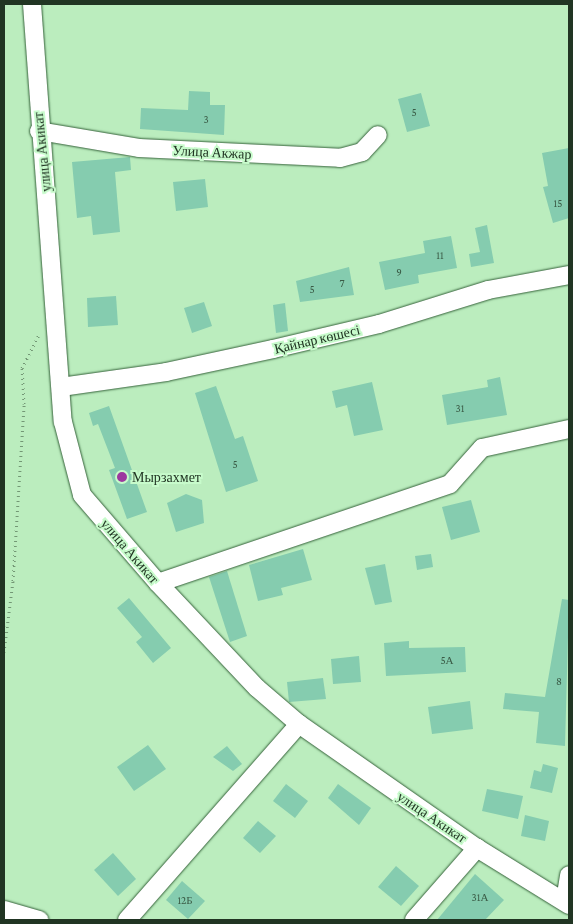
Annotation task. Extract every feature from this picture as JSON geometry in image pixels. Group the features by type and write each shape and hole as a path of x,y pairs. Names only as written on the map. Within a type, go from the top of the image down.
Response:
{"street":[{"name":"улица Акикат","path":"32,4 39,131 62,387 63,422 82,495 158,584 257,688 299,724 477,848 567,903"},
{"name":"Улица Акжар","path":"39,131 139,148 340,158 362,152 378,135"},
{"name":"Қайнар көшесі","path":"62,387 166,372 273,349 379,324 488,290 569,275"},
{"path":"158,584 450,484 482,448 569,429"},
{"path":"127,920 299,724"},
{"path":"414,920 477,848"},
{"path":"567,903 569,875"},
{"path":"4,910 40,920"}],"path":[{"path":"4,652 24,404 22,368 44,324"}],"building":[{"path":"189,91 210,92 210,105 225,105 224,135 140,129 141,108 188,110"},
{"path":"421,93 430,126 407,132 398,99"},
{"path":"569,148 569,218 553,223 543,187 548,186 542,153"},
{"path":"130,157 131,170 115,172 120,232 93,235 91,216 77,218 72,162"},
{"path":"205,179 208,207 176,211 173,182"},
{"path":"487,225 494,263 471,267 469,254 480,252 475,228"},
{"path":"451,236 457,268 418,275 419,283 385,290 379,262 425,253 423,241"},
{"path":"349,267 354,295 300,302 296,281"},
{"path":"116,296 118,325 88,327 87,298"},
{"path":"204,302 212,326 192,333 184,308"},
{"path":"285,303 288,331 276,333 273,305"},
{"path":"500,377 507,415 447,425 442,395 488,387 487,380"},
{"path":"372,382 383,430 354,436 347,405 336,408 332,391"},
{"path":"216,386 235,439 243,436 258,481 226,492 195,393"},
{"path":"109,406 147,512 127,519 109,470 115,468 98,424 93,426 89,413"},
{"path":"186,494 202,500 204,523 176,532 167,503"},
{"path":"471,500 480,532 451,540 442,507"},
{"path":"303,549 312,580 281,588 283,595 258,601 249,565"},
{"path":"431,554 433,567 417,570 415,556"},
{"path":"385,564 392,602 375,605 365,568"},
{"path":"227,571 247,636 230,642 209,577"},
{"path":"129,598 171,648 153,663 136,642 142,637 117,608"},
{"path":"562,599 569,600 565,746 536,743 539,712 503,709 505,693 545,697"},
{"path":"409,641 409,648 465,647 466,672 386,676 384,643"},
{"path":"359,656 361,682 333,684 331,659"},
{"path":"323,678 326,699 289,702 287,682"},
{"path":"470,701 473,729 432,734 428,707"},
{"path":"148,745 166,769 134,791 117,767"},
{"path":"227,746 242,764 233,771 213,757"},
{"path":"543,764 558,768 552,793 530,788 534,770 541,772"},
{"path":"286,784 308,801 295,818 273,801"},
{"path":"338,784 371,808 359,825 328,798"},
{"path":"487,789 523,796 518,819 482,811"},
{"path":"525,815 549,821 545,841 521,836"},
{"path":"258,821 276,836 260,853 243,838"},
{"path":"113,853 136,879 118,896 94,870"},
{"path":"396,866 419,886 401,906 378,887"},
{"path":"475,874 504,900 485,920 437,920"},
{"path":"182,881 205,901 188,919 166,900"}],"place":[{"name":"Мырзахмет","path":"122,477"}]}
